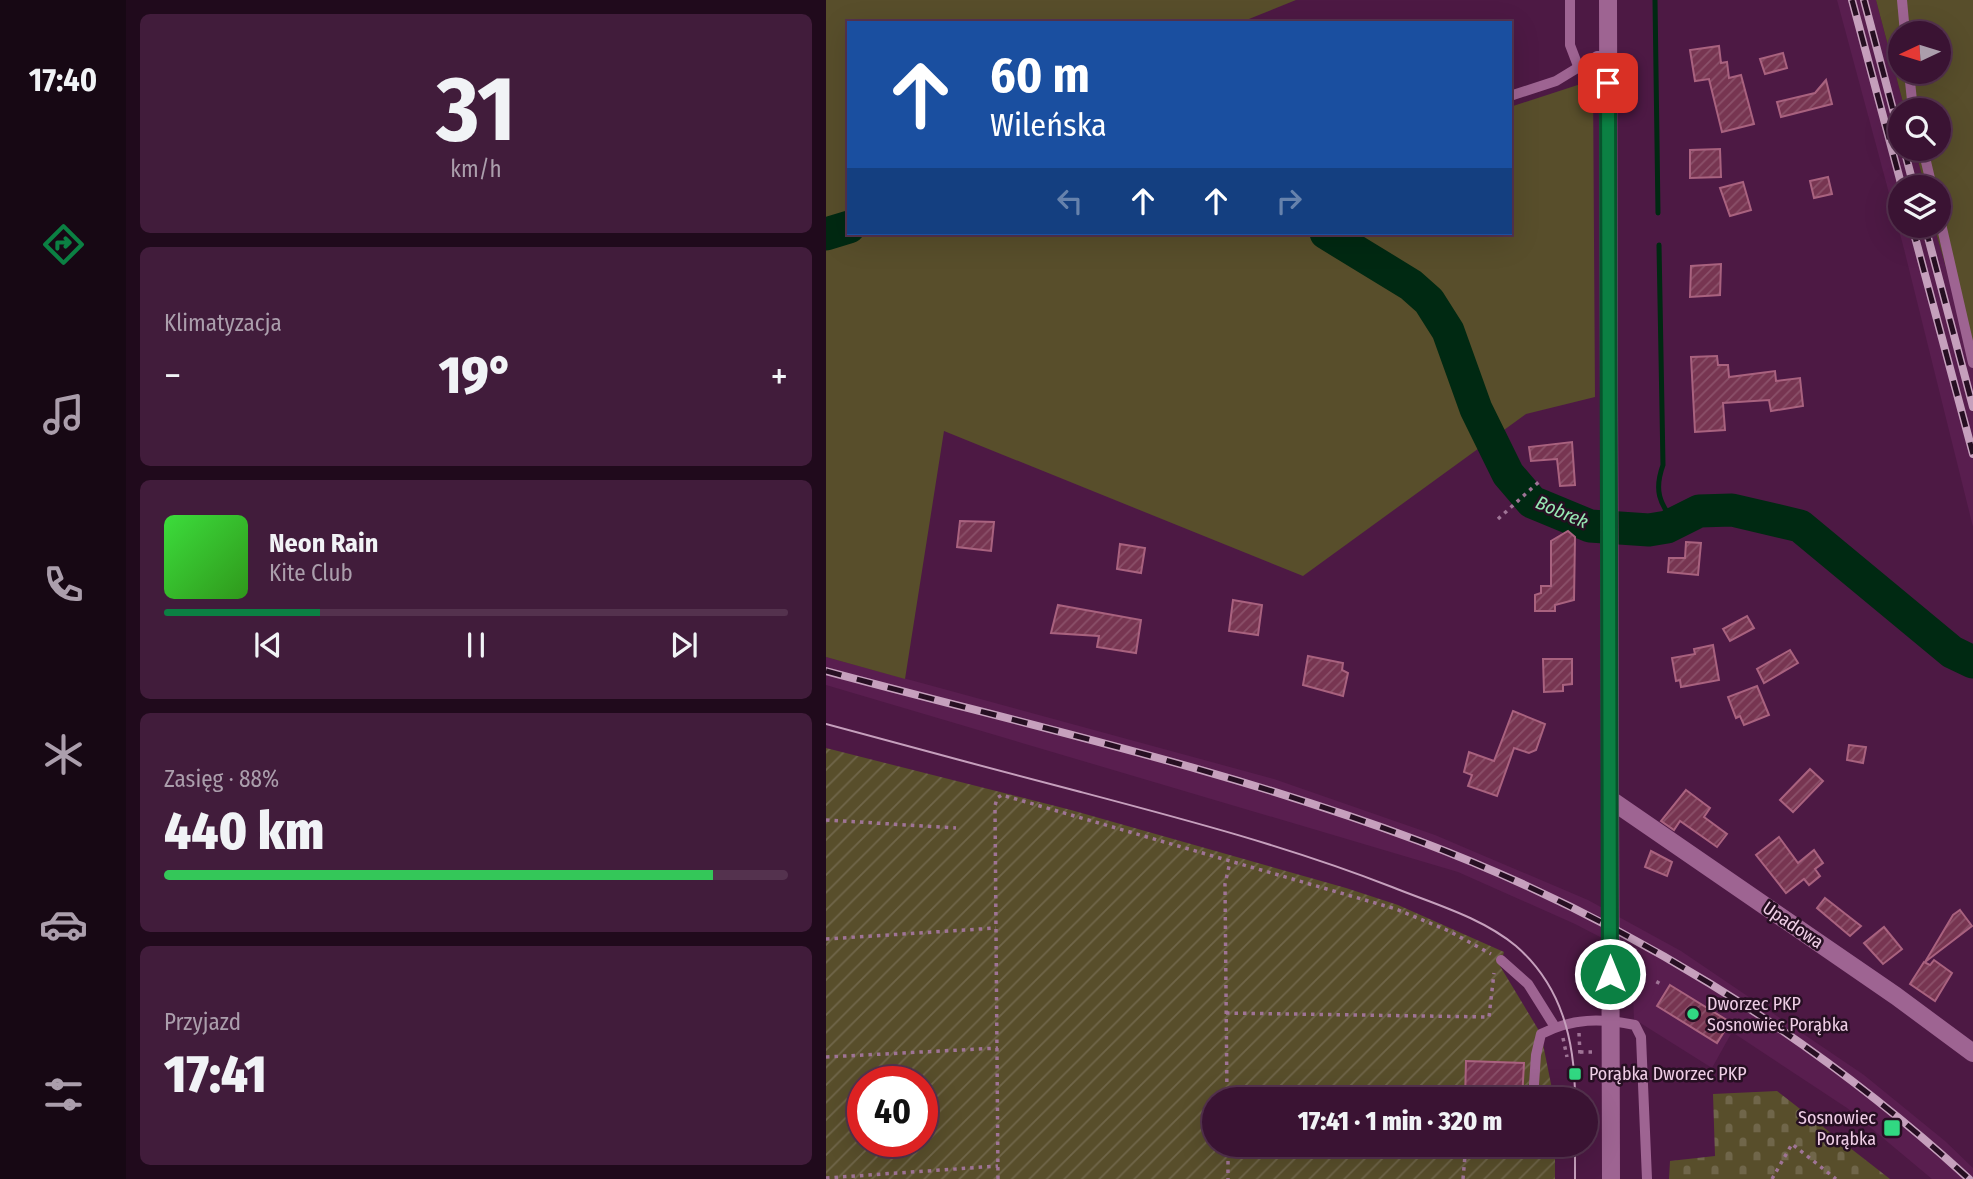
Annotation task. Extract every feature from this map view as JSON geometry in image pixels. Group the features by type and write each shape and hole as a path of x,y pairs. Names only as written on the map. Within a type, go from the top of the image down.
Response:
{"street":[{"path":"1608,0 1611,1179"},
{"name":"Upadowa","path":"1611,800 1916,1010 1973,1054"}],"lane":[{"path":"1570,0 1570,46 1578,66"},
{"path":"1902,0 1904,21"},
{"path":"1512,95 1556,81 1578,66 1597,57 1608,56"},
{"path":"1944,238 1973,363"},
{"path":"1499,959 1528,984 1555,1027"},
{"path":"1534,1087 1541,1034 1578,1021 1609,1020 1635,1025 1642,1037 1647,1179"}],"path":[{"path":"1498,519 1531,486 1542,480"},
{"path":"998,1179 997,798 1002,795 1395,909 1449,930 1499,959 1489,1017 1226,1013"},
{"path":"826,820 956,828"},
{"path":"1227,1087 1225,884 1230,862"},
{"path":"826,939 996,928"},
{"path":"1625,944 1640,953"},
{"path":"1657,984 1661,977"},
{"path":"826,1057 998,1048"},
{"path":"1580,1052 1593,1052"},
{"path":"1772,1179 1792,1144 1836,1179"},
{"path":"1228,1157 1228,1179"},
{"path":"1463,1179 1465,1157"},
{"path":"826,1178 998,1166"}],"shaded area":[{"path":"1837,0 1876,0 1888,46 1888,84 1898,84 1902,98 1888,98 1888,161 1918,161 1922,175 1888,175 1888,190"},
{"path":"1901,238 1937,238 1973,360 1973,527"},
{"path":"826,657 1274,779 1435,835 1588,900 1681,951 1864,1075 1945,1141 1973,1168 1973,1179 1932,1179 1847,1108 1732,1032 1712,1068 1634,1019 1631,953 1575,924 1458,872 826,685"}],"green space":[{"path":"826,0 1296,0 1244,21 847,21 847,235 1512,235 1512,106 1593,80 1595,397 1526,414 1303,576 944,431 905,679 826,657"},
{"path":"1876,0 1973,0 1973,360 1937,238 1951,238 1951,175 1922,175 1918,161 1951,161 1951,98 1902,98 1898,84 1951,84 1951,21 1888,21 1888,46"},
{"path":"826,748 1071,810 1346,888 1398,905 1504,952 1500,966 1541,1034 1552,1087 1202,1087 1202,1157 1555,1157 1555,1179 826,1179"},
{"path":"1777,1091 1890,1179 1669,1179 1670,1161 1715,1156 1713,1094"}],"building":[{"path":"1719,46 1721,63 1727,62 1729,78 1741,75 1754,124 1722,132 1709,79 1695,81 1690,50"},
{"path":"1783,53 1787,68 1765,74 1760,59"},
{"path":"1826,80 1832,104 1781,117 1777,102 1815,93"},
{"path":"1720,149 1721,177 1690,178 1690,150"},
{"path":"1828,177 1832,194 1814,198 1810,181"},
{"path":"1743,182 1751,210 1730,216 1720,188"},
{"path":"1721,264 1720,295 1690,297 1691,266"},
{"path":"1717,356 1718,365 1728,365 1729,377 1775,371 1776,381 1800,378 1803,406 1771,411 1769,400 1723,403 1725,430 1695,432 1691,357"},
{"path":"1572,442 1575,485 1560,486 1557,459 1531,461 1529,447"},
{"path":"960,521 994,522 991,551 957,547"},
{"path":"1568,531 1575,537 1574,600 1555,605 1555,611 1535,611 1535,595 1541,593 1541,586 1551,586 1551,541"},
{"path":"1686,542 1701,543 1698,575 1668,572 1669,558 1685,558"},
{"path":"1120,544 1145,548 1141,573 1117,569"},
{"path":"1233,600 1262,605 1258,635 1229,631"},
{"path":"1058,605 1141,620 1136,653 1097,647 1099,636 1051,633"},
{"path":"1747,616 1754,628 1730,641 1723,629"},
{"path":"1713,645 1719,680 1681,687 1680,680 1676,681 1672,658 1695,654 1694,649"},
{"path":"1790,650 1798,663 1764,683 1757,669"},
{"path":"1308,656 1343,663 1342,670 1348,673 1343,696 1303,685"},
{"path":"1543,659 1572,659 1572,684 1563,685 1563,691 1544,692"},
{"path":"1757,686 1769,715 1744,725 1740,716 1736,718 1728,697"},
{"path":"1513,711 1545,724 1536,750 1529,753 1514,748 1497,796 1468,786 1472,775 1464,772 1469,752 1494,761"},
{"path":"1849,745 1866,747 1863,763 1847,760"},
{"path":"1810,769 1823,781 1793,812 1780,800"},
{"path":"1686,790 1710,808 1704,817 1727,834 1717,847 1680,821 1674,830 1661,821"},
{"path":"1779,837 1798,863 1814,850 1823,863 1815,869 1820,876 1809,885 1804,879 1786,893 1756,855"},
{"path":"1651,851 1672,862 1667,876 1645,867"},
{"path":"1825,898 1861,926 1850,936 1817,908"},
{"path":"1960,910 1972,926 1925,962 1953,915"},
{"path":"1884,927 1902,949 1883,964 1864,943"},
{"path":"1934,960 1952,973 1935,1001 1910,984 1924,962 1930,965"},
{"name":"Dworzec PKP Sosnowiec Porąbka","path":"1670,985 1730,1022 1717,1043 1657,1006"},
{"path":"1466,1061 1524,1063 1523,1087 1465,1087"}],"waterway":[{"path":"1655,0 1658,213"},
{"name":"Bobrek","path":"826,234 847,228"},
{"name":"Bobrek","path":"1329,235 1411,285 1429,301 1448,331 1476,409 1508,474 1532,502 1590,526 1649,530 1667,527 1699,511 1732,510 1800,526 1952,652 1973,662"},
{"path":"1659,245 1663,465 1659,489 1665,509 1675,523"}],"tram line":[{"path":"826,724 1236,834 1354,873 1472,919 1516,946 1545,979 1563,1016 1572,1056 1574,1087"},
{"path":"1575,1157 1575,1179"}],"railway":[{"path":"1852,0 1899,175"},
{"path":"1864,0 1890,98"},
{"path":"1907,161 1911,175"},
{"path":"1915,238 1973,454"},
{"path":"1928,238 1973,407"},
{"path":"826,671 1125,749 1273,792 1347,815 1494,871 1568,905 1640,943 1778,1028 1844,1075 1969,1179"}],"place":[{"name":"Dworzec PKP Sosnowiec Porąbka","path":"1693,1014"},
{"name":"Porąbka Dworzec PKP","path":"1575,1074"},
{"name":"Sosnowiec Porąbka","path":"1892,1128"}],"route":[{"path":"1608,83 1610,974"}]}
